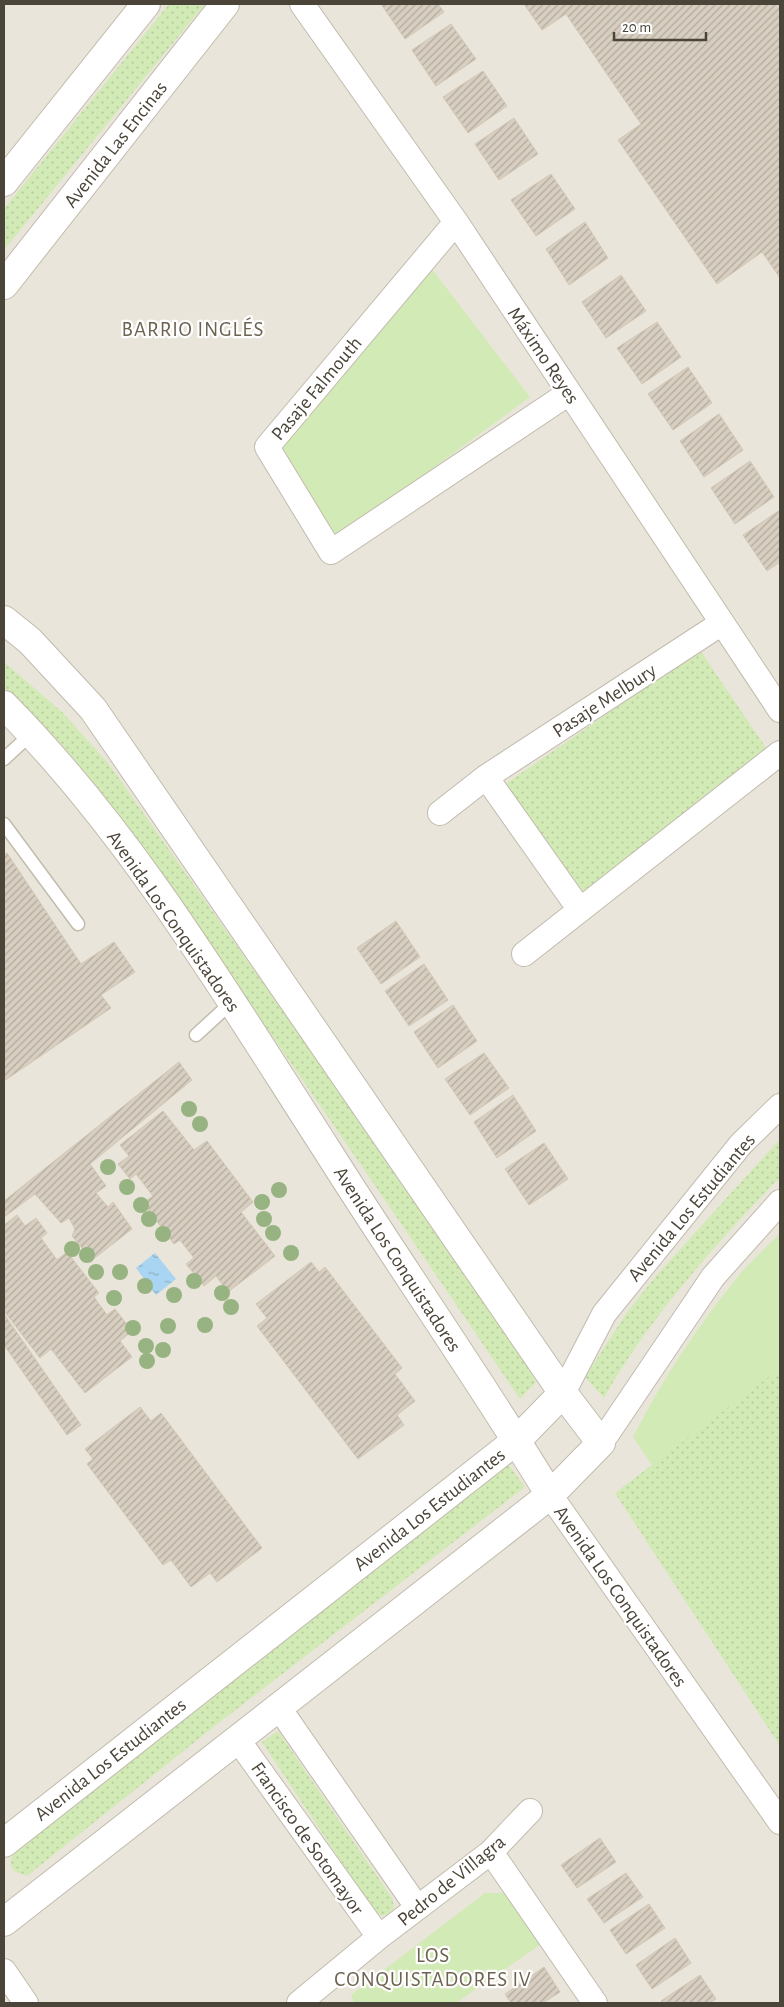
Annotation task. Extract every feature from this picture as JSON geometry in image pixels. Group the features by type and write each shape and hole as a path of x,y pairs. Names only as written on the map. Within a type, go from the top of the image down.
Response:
{"street":[{"path":"4,182 146,4"},
{"name":"Avenida Las Encinas","path":"4,285 225,4"},
{"name":"Máximo Reyes","path":"302,4 456,222 780,710"},
{"name":"Pasaje Falmouth","path":"456,222 267,447 331,552 569,393"},
{"path":"4,620 30,641 93,709 563,1393 602,1443"},
{"name":"Pasaje Melbury","path":"440,813 486,777 722,623"},
{"name":"Avenida Los Conquistadores","path":"4,705 32,733 138,863 232,1002 517,1440 550,1495 780,1822"},
{"path":"524,954 780,753"},
{"path":"486,777 580,910"},
{"name":"Avenida Los Estudiantes","path":"4,1843 517,1440 563,1393 604,1314 734,1152 780,1106"},
{"path":"4,1922 550,1495 602,1443 713,1277 780,1202"},
{"path":"279,1708 417,1907"},
{"name":"Francisco de Sotomayor","path":"238,1740 379,1937"},
{"name":"Pedro de Villagra","path":"299,2003 319,1994 379,1937 491,1852 530,1811"},
{"path":"491,1852 595,2003"},
{"path":"4,1971 26,2003"}],"lane":[{"path":"4,758 32,733"},
{"path":"4,824 78,924"},
{"path":"196,1035 232,1002"}],"shaded area":[{"path":"4,4 780,4 780,2003 4,2003"}],"green space":[{"path":"169,4 205,4 4,250 4,209"},
{"path":"428,264 530,397 346,532 332,534 283,459 282,446"},
{"path":"700,650 766,748 583,894 504,785"},
{"path":"4,662 62,712 108,763 457,1258 536,1382 520,1399 319,1104 108,802 59,742 33,714 4,688"},
{"path":"780,1139 780,1177 685,1282 642,1338 604,1398 585,1377 628,1311 656,1276"},
{"path":"780,1233 780,1368 652,1465 633,1437 644,1416 682,1353 710,1313 740,1274"},
{"path":"780,1368 780,1746 615,1493"},
{"path":"507,1463 525,1487 216,1725 27,1876 14,1871 11,1858 20,1848"},
{"path":"278,1731 392,1898 394,1908 389,1913 382,1916 374,1911 262,1742"},
{"name":"LOS CONQUISTADORES IV","path":"485,1893 506,1893 540,1945 456,2003 354,2003 351,1995"}],"water":[{"path":"155,1253 176,1279 156,1295 136,1268"}],"building":[{"path":"381,4 438,4 444,12 405,39"},
{"path":"524,4 780,4 780,278 762,252 717,284 618,140 641,124 566,14 542,30"},
{"path":"451,24 476,59 436,86 412,50"},
{"path":"483,71 507,106 468,133 443,97"},
{"path":"514,118 538,154 499,180 475,144"},
{"path":"551,174 575,209 536,236 511,200"},
{"path":"585,222 608,258 569,285 546,249"},
{"path":"621,275 646,311 606,338 582,302"},
{"path":"657,322 681,357 642,384 617,348"},
{"path":"688,367 712,403 673,430 648,394"},
{"path":"719,414 743,450 704,477 680,441"},
{"path":"750,461 774,497 735,524 711,488"},
{"path":"780,510 780,562 767,571 743,535"},
{"path":"7,853 81,964 114,942 135,972 101,995 111,1008 4,1081 4,855"},
{"path":"396,921 420,957 381,984 357,948"},
{"path":"424,964 448,1000 409,1026 385,991"},
{"path":"453,1005 477,1041 438,1068 414,1032"},
{"path":"484,1053 509,1088 470,1115 445,1079"},
{"path":"179,1062 192,1080 90,1164 106,1186 96,1193 108,1207 113,1202 132,1229 92,1260 72,1236 75,1229 69,1218 61,1223 35,1194 4,1217 4,1201"},
{"path":"513,1095 536,1131 497,1158 474,1122"},
{"path":"163,1111 194,1150 207,1141 253,1202 241,1212 275,1256 228,1292 216,1276 204,1286 186,1264 194,1258 180,1240 174,1244 143,1203 153,1196 136,1174 130,1179 118,1164 129,1156 120,1145"},
{"path":"544,1143 568,1179 529,1205 505,1169"},
{"path":"17,1215 25,1226 36,1218 47,1233 41,1238 57,1260 67,1252 99,1293 94,1297 107,1315 115,1309 132,1331 120,1341 132,1357 85,1393 51,1349 40,1358 4,1311 4,1225"},
{"path":"311,1262 319,1272 325,1267 402,1368 395,1374 415,1401 397,1415 404,1425 358,1459 257,1326 267,1318 256,1304"},
{"path":"4,1314 81,1425 67,1435 4,1345"},
{"path":"140,1407 151,1421 161,1413 262,1548 217,1582 210,1573 191,1587 171,1560 163,1565 87,1464 93,1459 85,1449"},
{"path":"600,1838 616,1862 577,1888 561,1865"},
{"path":"626,1873 643,1897 604,1923 587,1899"},
{"path":"649,1904 665,1928 626,1954 610,1930"},
{"path":"675,1938 691,1963 652,1989 636,1965"},
{"path":"544,1967 560,1992 543,2003 511,2003 505,1994"},
{"path":"700,1975 716,1999 709,2003 663,2003 661,2001"}],"district":[{"name":"BARRIO INGLÉS","path":"193,329"},
{"name":"LOS CONQUISTADORES IV","path":"433,1967"}]}
